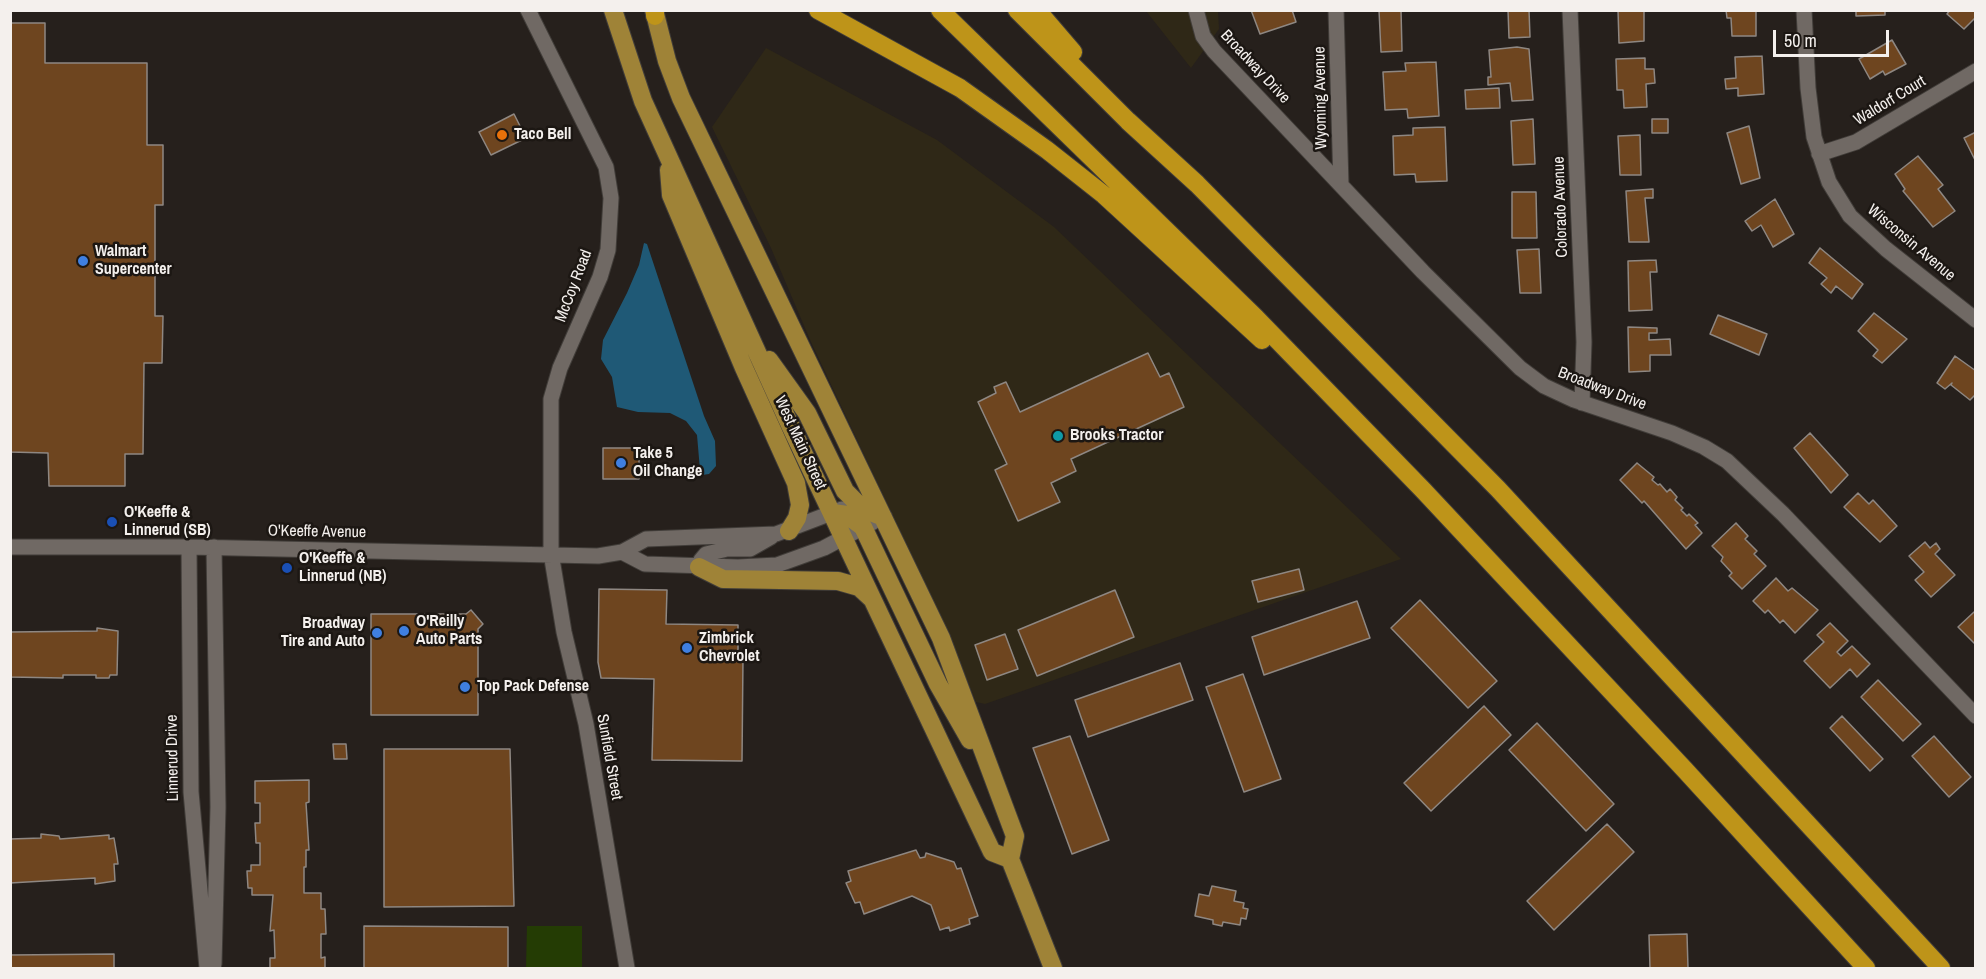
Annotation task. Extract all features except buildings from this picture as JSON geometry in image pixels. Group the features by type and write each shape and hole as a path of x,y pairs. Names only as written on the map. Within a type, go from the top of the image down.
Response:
{"highway":[{"path":"818,10 960,88 1047,150 1104,195 1156,245 1377,444"},
{"path":"940,10 1248,310 1685,770 1866,969"},
{"path":"1017,10 1128,122 1197,184 1498,489 1941,969"},
{"path":"1037,10 1069,45 1128,122"}],"main road":[{"name":"West Main Street","path":"613,10 643,101 873,599 992,852 1010,859"},
{"path":"655,12 667,61 685,108 864,499"},
{"path":"668,156 672,195 744,368 796,483 800,506 797,518 782,532"},
{"path":"752,339 807,413 836,477 883,517 941,638 1015,836 1010,859 1053,969"},
{"path":"833,513 847,515 863,527 938,684 991,775"},
{"path":"699,567 723,579 838,581 859,588 873,599"}],"street":[{"name":"McCoy Road","path":"528,10 606,167 611,198 608,250 600,277 560,368 551,399 551,553"},
{"name":"Broadway Drive","path":"1196,10 1203,36 1214,51 1520,368 1544,386 1582,403 1672,433 1704,447 1727,461 1783,514 1976,716"},
{"name":"Wyoming Avenue","path":"1336,10 1341,185"},
{"name":"Colorado Avenue","path":"1569,10 1584,342 1582,403"},
{"name":"Wisconsin Avenue","path":"1804,10 1808,88 1814,137 1829,182 1850,216 1886,249 1976,320"},
{"name":"Waldorf Court","path":"1820,154 1856,142 1976,70"},
{"name":"O'Keeffe Avenue","path":"10,548 189,547 551,553 598,556 622,552 646,539 782,532 864,499"},
{"path":"622,552 645,564 699,567 777,565 845,537 883,517"},
{"path":"699,567 706,554 750,549 782,532"},
{"name":"Linnerud Drive","path":"189,547 191,792 207,969"},
{"path":"213,969 218,807 214,548"},
{"name":"Sunfield Street","path":"551,553 564,632 586,724 627,969"}],"shaded area":[{"path":"1146,11 1218,11 1219,29 1191,68"},
{"path":"766,48 937,140 1054,227 1401,559 985,704 976,702 949,635 811,342 771,248 712,127"}],"green space":[{"path":"527,926 582,926 582,968 526,968"}],"water":[{"path":"644,243 647,244 704,416 715,441 716,466 709,474 702,475 697,435 686,421 670,413 638,412 617,407 612,377 601,359 603,340 639,265"}],"place":[{"name":"Taco Bell","path":"502,135"},
{"name":"Walmart Supercenter","path":"83,261"},
{"name":"Brooks Tractor","path":"1058,436"},
{"name":"Take 5 Oil Change","path":"621,463"},
{"name":"O'Keeffe & Linnerud (SB)","path":"112,522"},
{"name":"O'Keeffe & Linnerud (NB)","path":"287,568"},
{"name":"O'Reilly Auto Parts","path":"404,631"},
{"name":"Broadway Tire and Auto","path":"377,633"},
{"name":"Zimbrick Chevrolet","path":"687,648"},
{"name":"Top Pack Defense","path":"465,687"}]}
